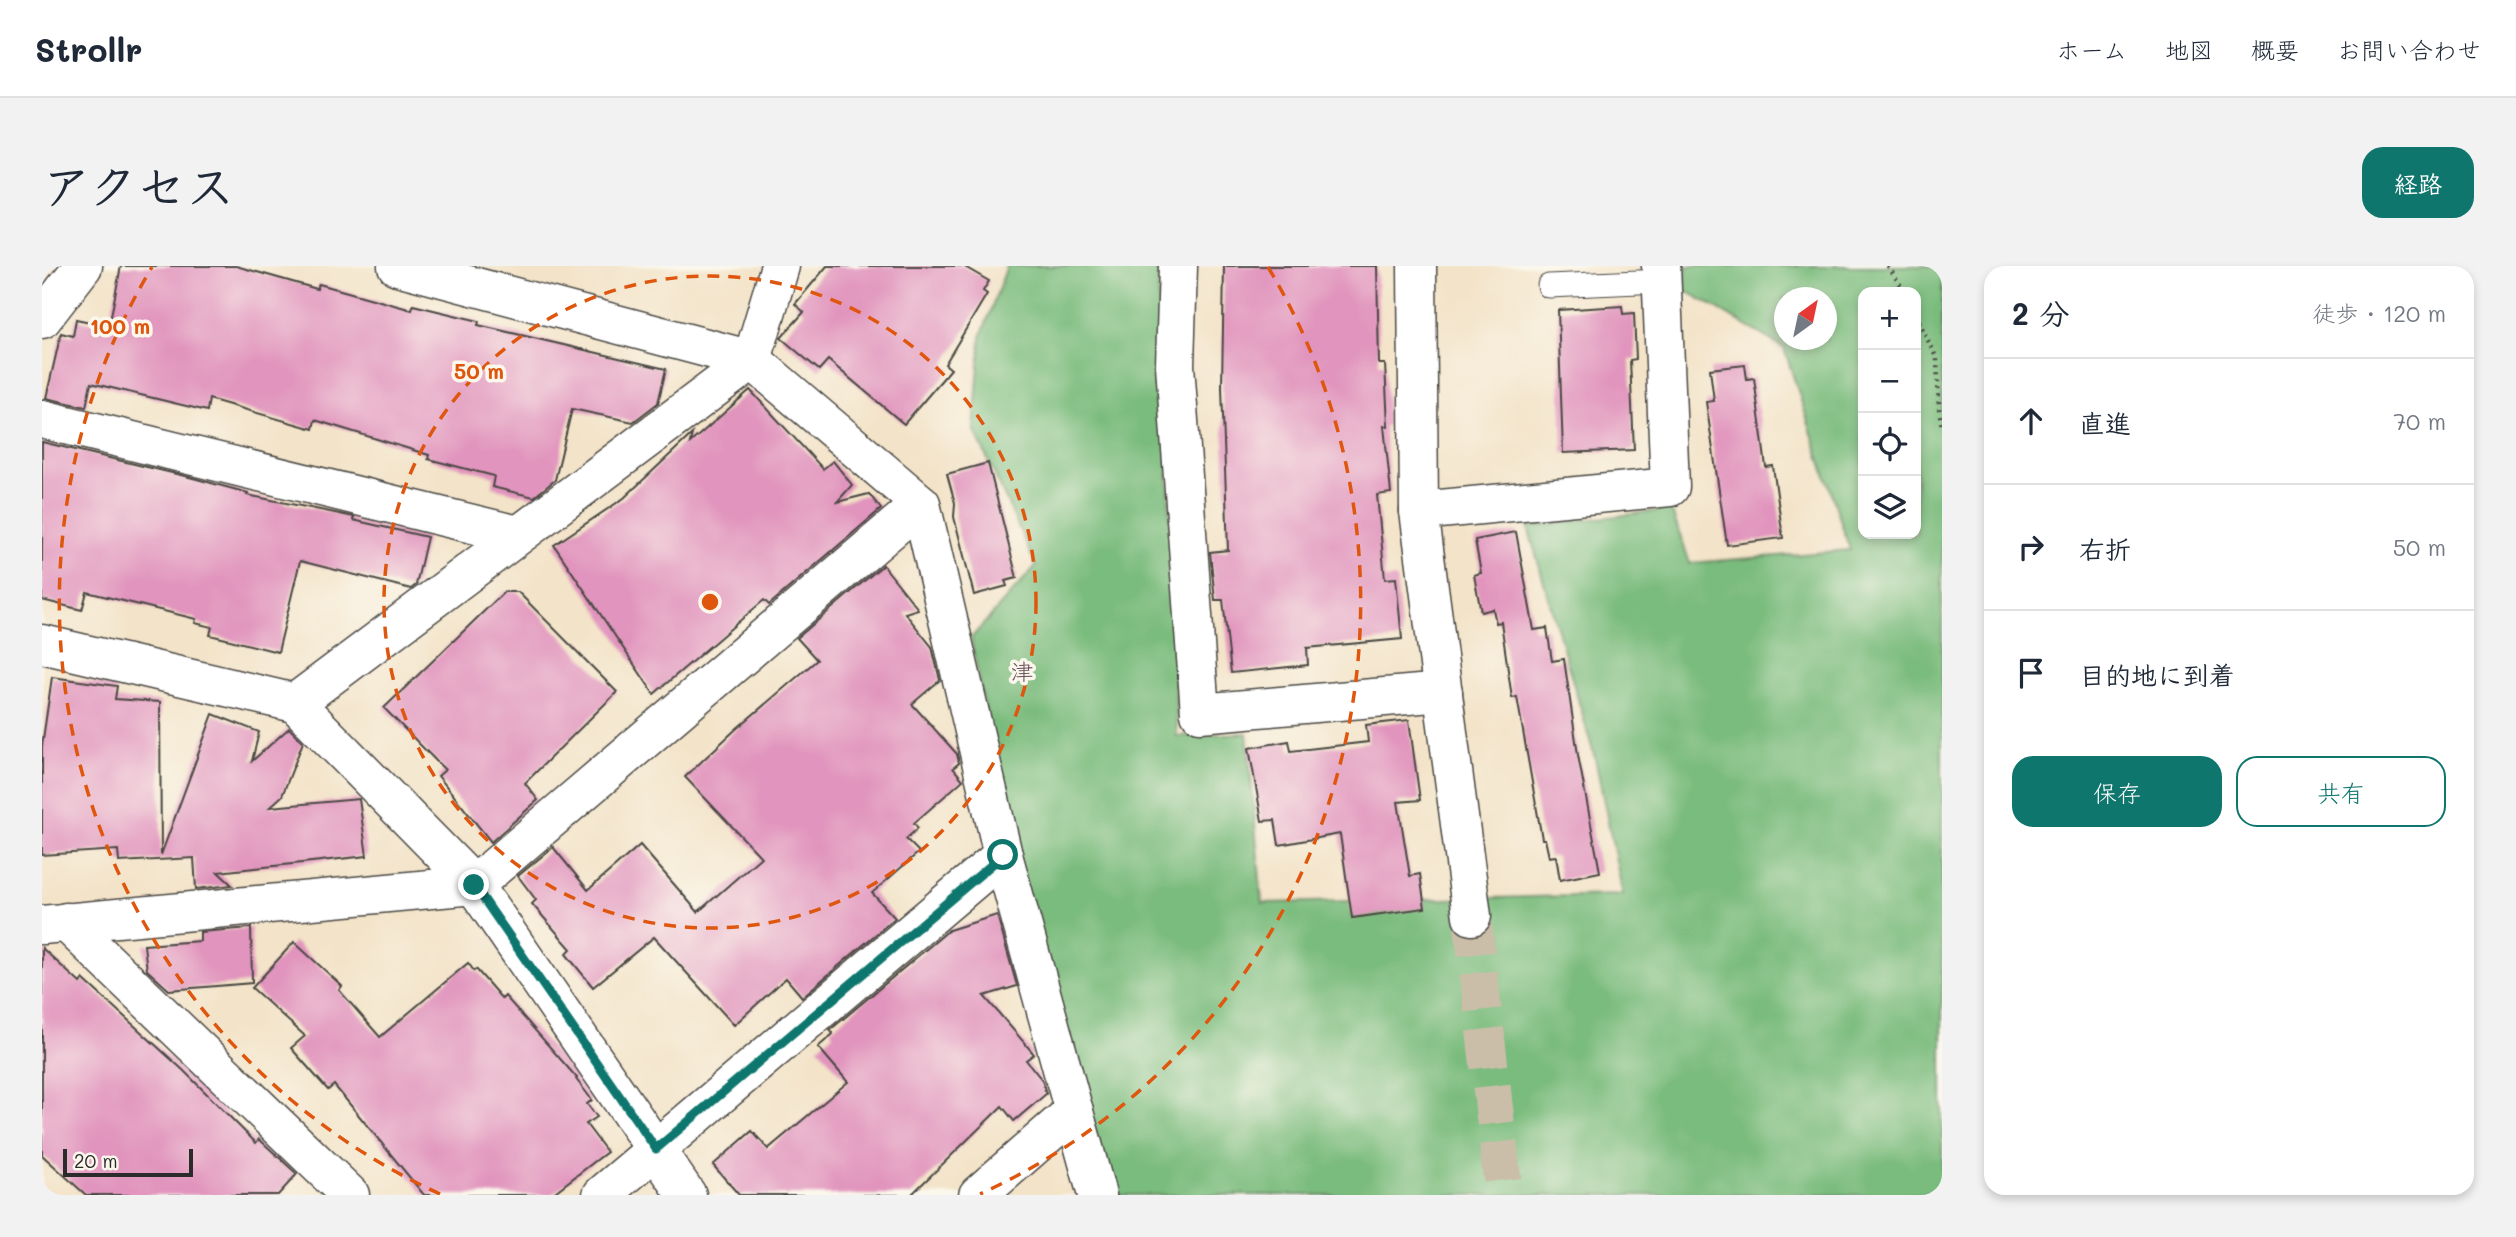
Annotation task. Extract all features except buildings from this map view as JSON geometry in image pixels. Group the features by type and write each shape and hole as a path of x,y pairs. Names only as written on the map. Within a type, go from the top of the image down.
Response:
{"street":[{"path":"42,319 83,266"},
{"path":"397,266 751,360 921,504 1003,855 1097,1195"},
{"path":"295,703 751,360 780,266"},
{"path":"1178,266 1175,365 1200,713 1443,692"},
{"path":"1417,266 1419,510 1472,916"},
{"path":"1419,510 1670,487 1661,274"},
{"path":"42,419 518,535"},
{"path":"54,924 474,885 921,504"},
{"path":"42,644 295,703 474,885 687,1195"},
{"path":"602,1195 1003,855"},
{"path":"54,924 350,1195"},
{"path":"978,1195 1074,1111"}],"lane":[{"path":"1549,286 1661,274"}],"path":[{"path":"1888,266 1902,287"},
{"path":"1921,325 1937,359 1938,408 1942,429"}],"green space":[{"path":"1007,266 1157,266 1166,402 1177,736 1247,733 1262,903 1623,895 1595,758 1528,527 1671,509 1690,563 1850,550 1785,350 1837,350 1837,287 1774,287 1774,342 1685,290 1686,266 1942,266 1942,1195 1114,1195 1011,847 971,638 1036,566 974,429 981,337"}],"tunnel":[{"path":"1472,916 1504,1195"}],"district":[{"name":"津","path":"1022,672"}],"route":[{"path":"474,885 656,1149 1003,855"}]}
